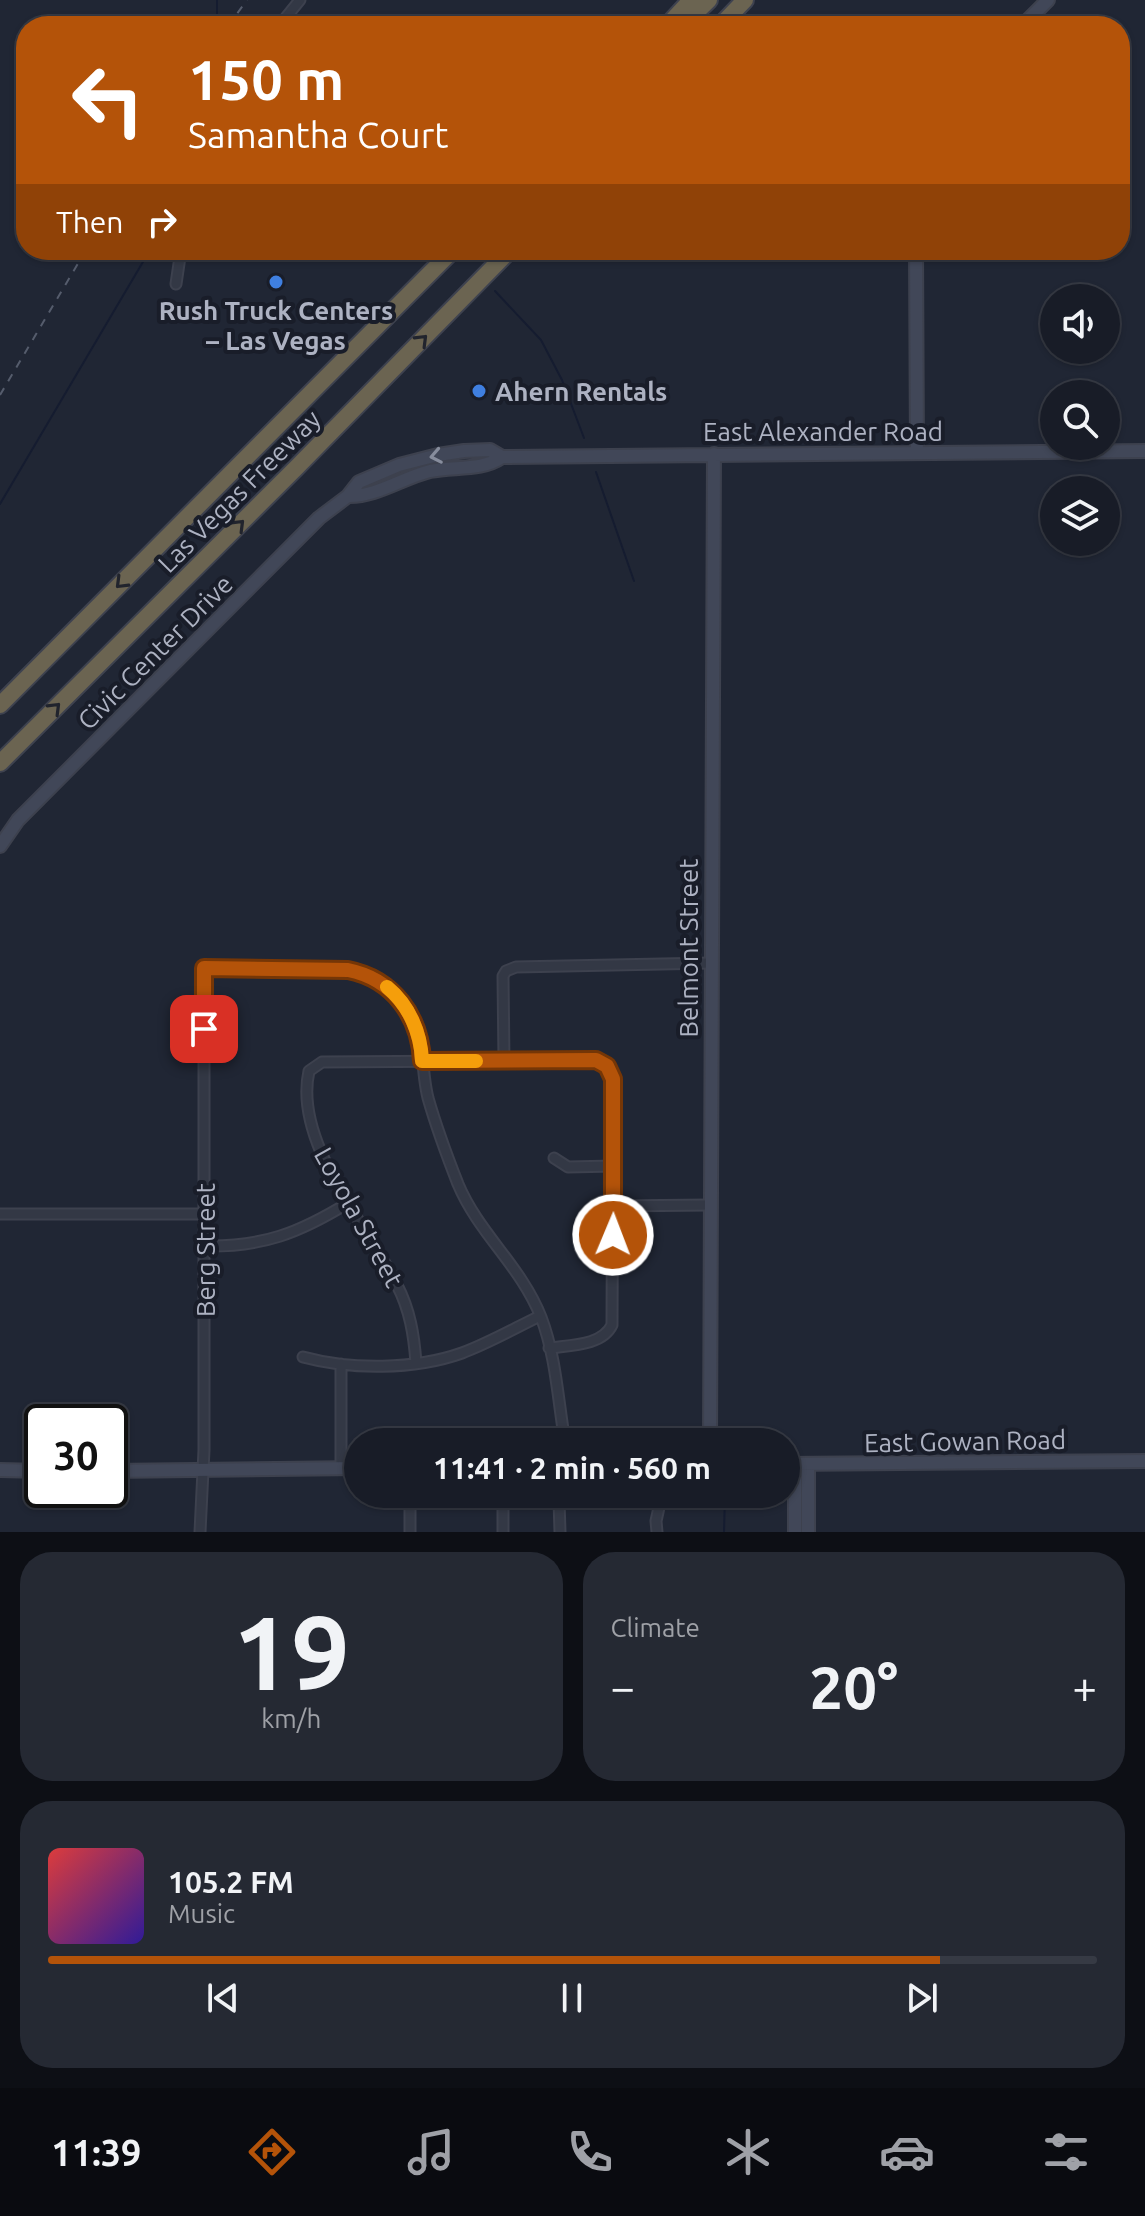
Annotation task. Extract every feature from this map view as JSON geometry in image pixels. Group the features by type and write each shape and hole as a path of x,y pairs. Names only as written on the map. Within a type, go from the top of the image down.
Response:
{"highway":[{"path":"676,16 691,0"},
{"path":"692,16 709,0"},
{"path":"730,16 745,0"},
{"name":"Las Vegas Freeway","path":"0,705 443,260"},
{"name":"Las Vegas Freeway","path":"0,763 307,458 500,260"}],"street":[{"path":"287,16 300,0"},
{"path":"1032,16 1048,0"},
{"path":"176,284 180,260"},
{"path":"916,260 917,452"},
{"name":"East Alexander Road","path":"348,496 364,496 429,472 490,465 502,457 1145,451"},
{"name":"Belmont Street","path":"710,1428 714,454"},
{"name":"Civic Center Drive","path":"0,846 18,820 287,549 319,518 348,496"},
{"path":"504,1061 503,976 506,971 516,967 710,963"},
{"name":"Berg Street","path":"200,1532 205,1246 204,968 321,968 368,974 390,989 406,1008 418,1032 422,1061"},
{"path":"549,1348 597,1340 609,1333 612,1325 613,1079 607,1066 596,1060 422,1061 427,1096 468,1205 482,1230 527,1287 540,1316 549,1348 563,1428"},
{"name":"Loyola Street","path":"416,1363 414,1335 402,1297 326,1164 315,1136 306,1086 309,1071 322,1062 422,1061"},
{"path":"554,1158 568,1167 614,1166"},
{"path":"205,1246 272,1240 312,1226 348,1203"},
{"path":"614,1206 709,1205"},
{"path":"0,1214 205,1214"},
{"path":"303,1357 328,1364 416,1363 463,1352 540,1316"},
{"path":"128,1471 341,1468 341,1364"},
{"name":"East Gowan Road","path":"800,1464 1145,1461"},
{"path":"0,1470 24,1471"},
{"path":"800,1487 808,1532"},
{"path":"410,1508 410,1532"},
{"path":"503,1508 503,1532"},
{"path":"559,1508 560,1532"},
{"path":"657,1532 659,1508"},
{"path":"795,1508 795,1532"}],"waterway":[{"path":"217,0 217,16"},
{"path":"0,504 144,260"},
{"path":"495,291 541,340 562,380 584,438"},
{"path":"596,472 634,581"},
{"path":"724,1532 725,1508"}],"railway":[{"path":"235,16 247,0"},
{"path":"0,395 80,260"}],"slow traffic":[{"path":"387,987 406,1008 418,1032 422,1061 476,1061"}],"place":[{"name":"Rush Truck Centers – Las Vegas","path":"276,282"},
{"name":"Ahern Rentals","path":"479,391"}],"route":[{"path":"204,1029 204,968 348,970 368,974 390,989 406,1008 418,1032 422,1061 596,1060 607,1066 613,1079 613,1235"}]}
